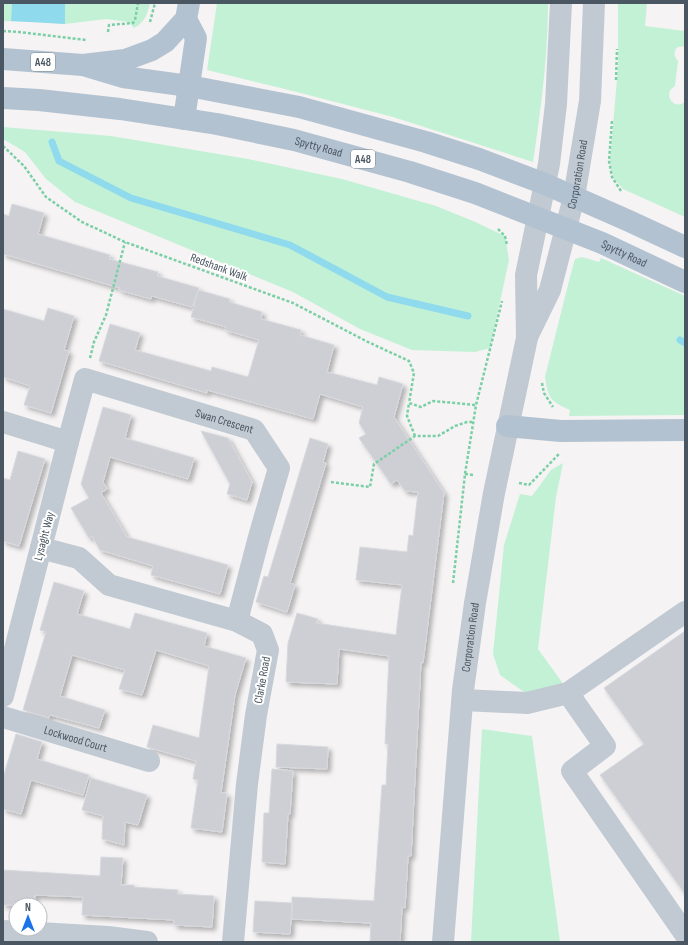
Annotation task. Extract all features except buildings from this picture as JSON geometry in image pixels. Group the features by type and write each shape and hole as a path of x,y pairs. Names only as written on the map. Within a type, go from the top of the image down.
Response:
{"main road":[{"name":"A48","path":"3,59 83,65 124,60 152,50 165,42 188,11"},
{"name":"A48","path":"184,119 196,38 188,11"},
{"name":"A48","path":"83,65 123,77 189,86 299,107 459,153 545,184 629,221 685,248"},
{"name":"Spytty Road","path":"3,98 46,100 120,109 184,119 294,140 410,172 475,193 602,243 685,282"},
{"path":"507,426 561,431 685,430"}],"street":[{"name":"Corporation Road","path":"527,338 526,275 549,164 556,104 561,3"},
{"name":"Corporation Road","path":"443,942 463,700 475,603 507,426 527,338 550,290 574,197 590,101 594,3"},
{"path":"3,422 68,442 84,379"},
{"name":"Swan Crescent","path":"84,379 254,430 268,450 279,468 237,621"},
{"name":"Lysaght Way","path":"3,696 9,649 41,548 68,442"},
{"name":"Clarke Road","path":"41,548 79,558 109,585 237,621 262,634 268,650 256,715 233,942"},
{"path":"463,700 527,703 568,693 685,612"},
{"path":"568,693 605,746 572,771 685,934"},
{"name":"Lockwood Court","path":"3,717 149,761"},
{"path":"3,931 108,937 145,942"}],"path":[{"path":"108,32 109,25 133,23 135,20 138,3"},
{"path":"148,24 151,20 154,3"},
{"path":"3,31 90,41"},
{"name":"Redshank Walk","path":"3,146 24,166 46,197 82,222 124,242 293,303 368,342 409,361 414,374 407,416 415,436"},
{"path":"493,226 499,229 505,236 509,251"},
{"path":"84,379 94,342 106,315 124,242"},
{"path":"477,476 465,474 476,405 503,294"},
{"path":"408,403 421,407 433,401 476,405"},
{"path":"331,482 370,487 374,464 415,436 438,436 455,426 467,422 474,422"},
{"path":"519,483 529,485 560,453"}],"green space":[{"path":"3,3 150,3 145,18 134,28 129,22 106,19 65,24 3,21"},
{"path":"217,3 548,3 544,82 533,162 393,117 207,70"},
{"path":"618,3 647,3 645,26 685,31 685,46 678,47 675,52 678,61 675,86 671,89 669,97 673,103 681,104 685,102 685,217 623,189 613,177 610,161 618,67"},
{"path":"3,127 111,136 248,159 342,179 436,206 473,221 505,236 509,260 490,348 475,352 412,350 360,329 293,292 75,202 46,179 25,152 3,139"},
{"path":"582,257 599,262 601,258 685,296 685,415 569,416 570,410 558,404 551,398 547,390 545,377 575,259"},
{"path":"563,463 556,497 538,649 564,685 527,694 500,675 493,654 504,545 520,494 532,496 551,470"},
{"path":"482,729 532,736 560,942 471,942"}],"water":[{"path":"12,3 65,3 65,24 11,21"}],"waterway":[{"path":"52,142 59,161 131,198 290,245 387,297 468,316"},
{"path":"680,340 685,343"}]}
